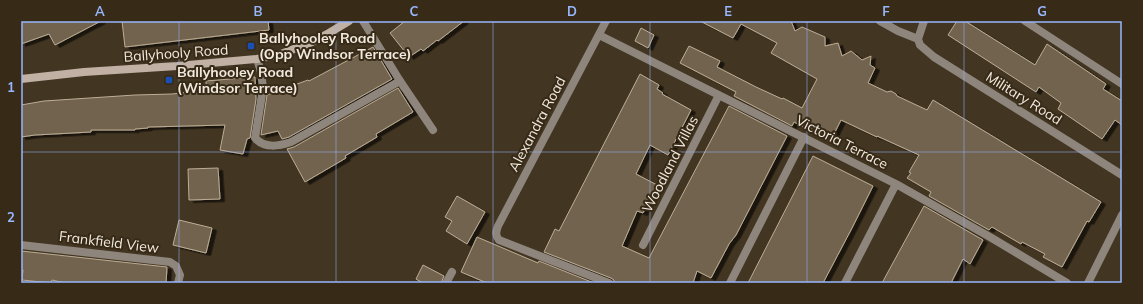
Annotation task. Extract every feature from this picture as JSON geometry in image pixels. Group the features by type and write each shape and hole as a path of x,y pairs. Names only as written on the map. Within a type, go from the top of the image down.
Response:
{"main road":[{"name":"Ballyhooly Road","path":"21,79 84,72 257,59 281,54 312,42 349,21"}],"street":[{"path":"363,21 400,81 433,130"},
{"name":"Alexandra Road","path":"606,21 498,226 496,236 499,240 609,283"},
{"path":"880,21 898,31 918,39 924,21"},
{"path":"1026,21 1122,84"},
{"name":"Victoria Terrace","path":"599,35 896,184 990,237 1067,283"},
{"name":"Military Road","path":"918,39 920,45 934,57 1122,175"},
{"path":"257,59 261,72 263,88 255,138 263,144 272,146 291,142 400,81"},
{"name":"Woodland Villas","path":"643,245 719,95"},
{"path":"730,283 804,138"},
{"path":"845,283 896,184"},
{"path":"1088,283 1122,215"},
{"name":"Frankfield View","path":"21,245 170,262 176,266 180,275 178,283"},
{"path":"446,283 452,272"}],"building":[{"path":"21,21 101,21 55,45 49,34 21,44"},
{"path":"122,21 268,21 269,30 125,47"},
{"path":"405,21 464,21 423,51 421,49 409,57 390,33"},
{"path":"700,21 791,21 795,31 802,27 825,37 825,46 838,43 842,56 851,51 862,60 871,56 870,65 875,68 868,83 887,92 891,91 897,96 927,110 933,100 1101,202 1089,222 1087,221 1062,267 1043,257 1045,254 1022,242 1021,244 992,227 989,230 929,196 931,192 907,178 911,173 909,172 919,155 841,120 830,142 794,122 792,126 734,96 736,92 680,63 689,46 720,61 717,67 802,108 817,79 771,53 777,43 741,24 733,38"},
{"path":"957,21 965,21 1035,65 1047,44 1106,84 1103,89 1122,101 1122,125 1115,120 1102,139 1058,109 1061,103 1039,87 1036,92 948,35"},
{"path":"641,28 654,35 648,48 635,41"},
{"path":"373,47 392,79 289,137 282,139 278,131 261,135 267,95 308,80 309,81"},
{"path":"640,74 659,85 657,89 663,93 662,94 691,110 668,155 650,145 636,174 659,186 643,213 637,211 622,246 649,258 729,106 787,136 736,235 729,244 711,278 697,271 693,283 614,283 614,280 611,278 544,252 555,229 559,231"},
{"path":"255,77 256,99 250,138 247,139 243,154 220,150 225,125 148,127 135,130 91,130 91,132 21,137 21,105 44,101 172,94 206,90 206,81"},
{"path":"398,88 413,112 376,134 377,137 345,156 346,158 305,182 287,149 294,147"},
{"path":"813,156 873,186 852,228 823,283 748,283"},
{"path":"218,168 220,199 189,200 188,169"},
{"path":"457,196 485,212 467,244 446,231 452,221 445,217"},
{"path":"924,206 983,240 970,264 963,259 951,283 882,283"},
{"path":"179,220 212,228 206,253 173,245"},
{"path":"477,237 538,263 539,261 594,283 487,283 461,272"},
{"path":"21,251 167,267 166,283 65,283 52,280 51,283 22,280 23,270 21,270"},
{"path":"423,265 444,276 441,283 423,283 416,279"}],"place":[{"name":"Ballyhooley Road (Opp Windsor Terrace)","path":"251,46"},
{"name":"Ballyhooley Road (Windsor Terrace)","path":"169,80"}]}
